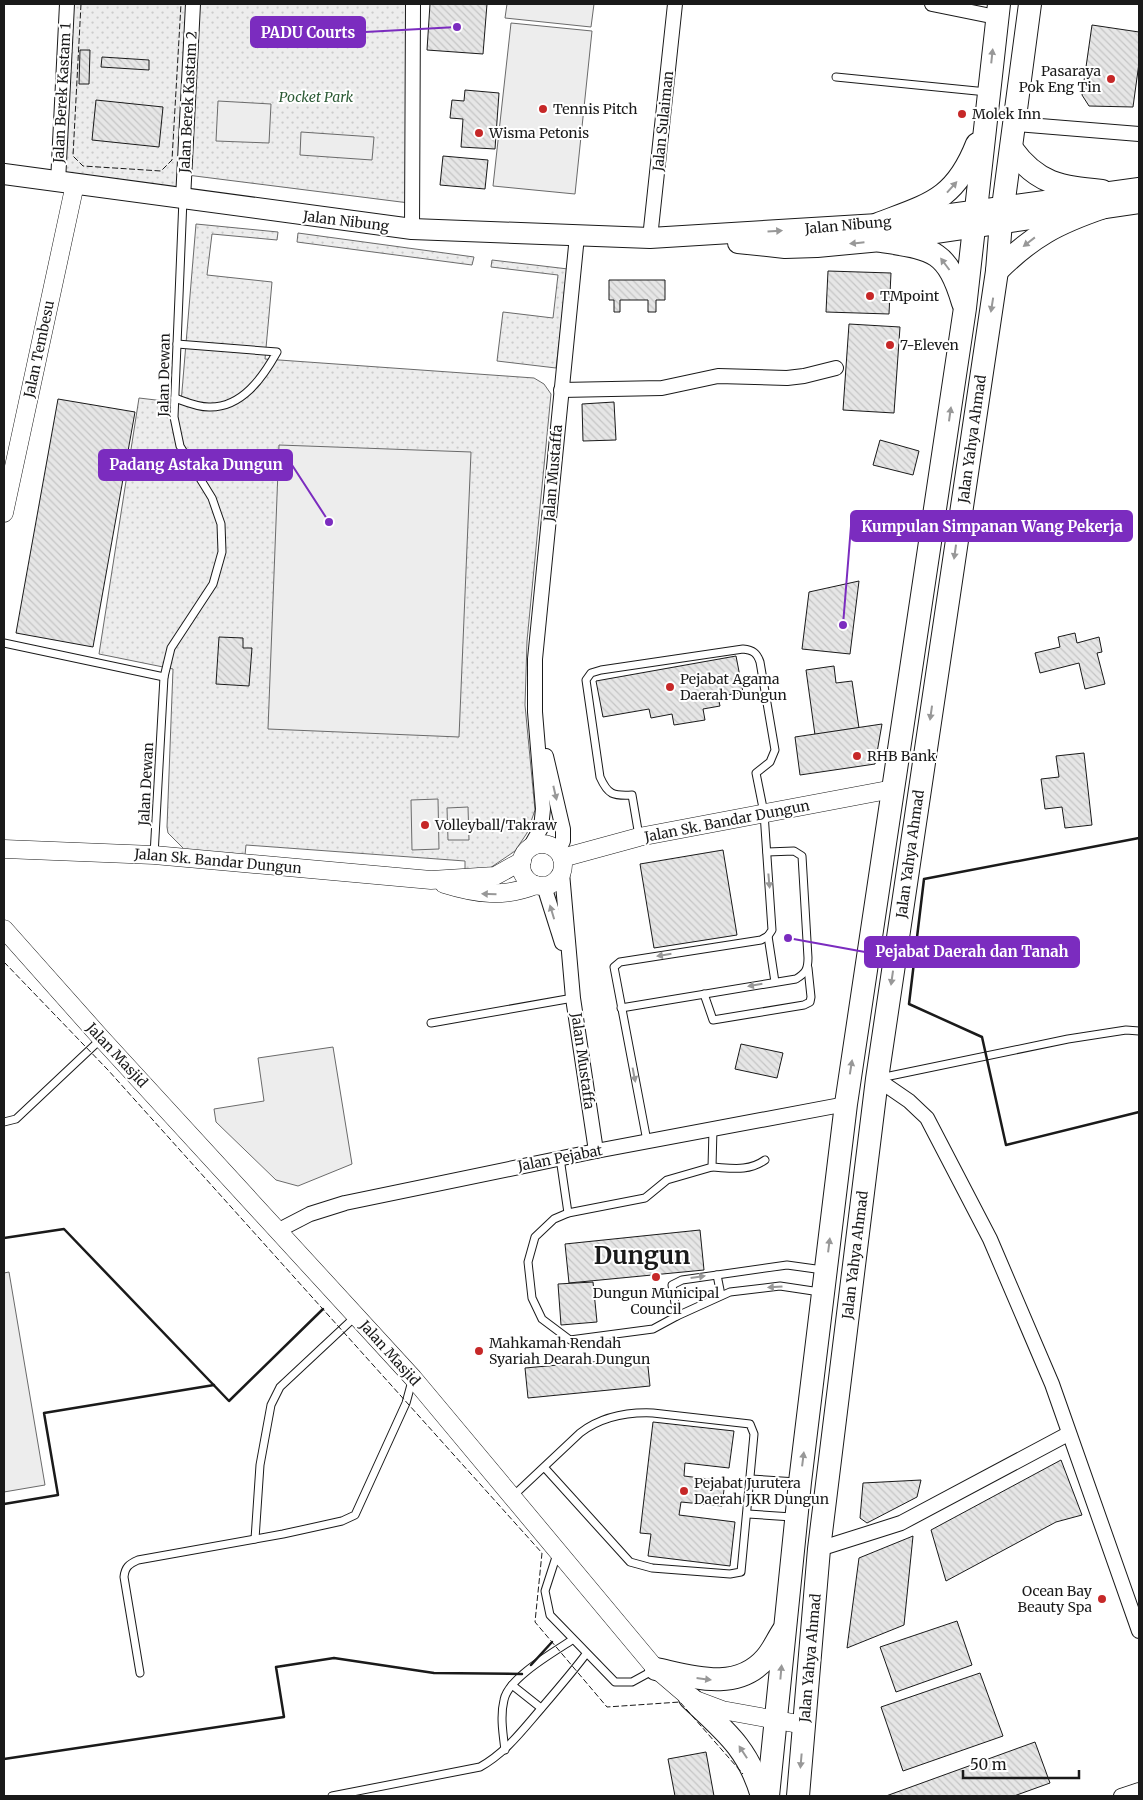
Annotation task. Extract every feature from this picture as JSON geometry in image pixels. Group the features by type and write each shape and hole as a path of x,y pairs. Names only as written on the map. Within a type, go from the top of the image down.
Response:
{"main road":[{"name":"Jalan Yahya Ahmad","path":"798,1796 819,1549 877,1079 997,271 1002,214 1030,4"},
{"name":"Jalan Yahya Ahmad","path":"768,1796 800,1482 846,1104 965,308 997,10"},
{"path":"879,232 948,192 967,168 986,121"},
{"path":"1012,149 1025,166 1046,181 1103,199 1139,203"},
{"name":"Jalan Nibung","path":"4,174 412,229 577,236 692,237 785,248 817,248 879,232 1103,199"},
{"path":"997,271 1015,253 1043,232 1103,199 1139,188"},
{"path":"879,232 925,248 942,258 956,278 965,308"},
{"path":"656,1669 705,1680 742,1675 767,1658 785,1627"},
{"path":"690,1698 738,1744 756,1776 762,1796"}],"street":[{"name":"Jalan Berek Kastam 1","path":"67,4 67,183"},
{"name":"Jalan Berek Kastam 2","path":"184,199 192,4"},
{"path":"412,229 413,4"},
{"name":"Jalan Sulaiman","path":"650,238 675,4"},
{"path":"932,4 997,10"},
{"path":"1015,124 1139,134"},
{"name":"Jalan Tembesu","path":"4,513 67,183"},
{"name":"Jalan Mustaffa","path":"526,855 541,828 543,809 535,712 535,659 577,236"},
{"path":"561,390 662,388 718,376 787,378 836,368"},
{"name":"Jalan Mustaffa","path":"535,712 563,829 560,860 570,970 596,1151"},
{"name":"Jalan Sk. Bandar Dungun","path":"560,860 639,837 893,789"},
{"path":"544,844 560,860 551,884 540,886 524,876 526,855 544,844"},
{"name":"Jalan Sk. Bandar Dungun","path":"4,849 154,855 431,880 495,876 526,855"},
{"name":"Jalan Sk. Bandar Dungun","path":"431,880 472,893 487,894 507,894 540,886"},
{"name":"Jalan Mustaffa","path":"540,886 570,970"},
{"name":"Jalan Masjid","path":"4,929 101,1038 413,1378 656,1669 690,1698 722,1710 804,1725"},
{"path":"877,1079 920,1109 934,1130 990,1239 1052,1384 1068,1434 1139,1631"},
{"name":"Jalan Pejabat","path":"279,1230 326,1208 560,1158 846,1104"},
{"path":"819,1549 901,1523 1068,1434"},
{"path":"1121,1796 1139,1790"}],"lane":[{"path":"836,77 989,92"},
{"name":"Jalan Dewan","path":"154,855 164,677 171,648 213,584 222,552 221,524 212,498 180,446 174,417 184,199"},
{"path":"175,398 209,408 230,402 248,393 265,374 277,352 177,344"},
{"path":"4,644 164,677"},
{"path":"639,837 632,795 616,796 605,789 600,777 586,680 591,673 601,670 751,649 757,654 775,750 770,762 756,773 764,813 772,930 768,936 761,940 620,962 614,967 646,1141"},
{"path":"704,994 713,1020 804,1005 810,1002 802,856 794,851 767,852"},
{"path":"768,936 775,982"},
{"path":"621,1008 796,979 804,974 808,968"},
{"path":"431,1023 573,998"},
{"path":"877,1079 1068,1039 1126,1030 1139,1031"},
{"path":"4,1122 16,1119 101,1038"},
{"path":"712,1167 713,1129"},
{"path":"560,1158 568,1213"},
{"path":"765,1160 757,1166 746,1169 712,1167 667,1180 645,1198 568,1213 554,1219 535,1237 528,1262 532,1298 542,1319 570,1340 653,1329 730,1292 824,1281"},
{"path":"677,1316 672,1285 682,1280 787,1265 824,1281"},
{"path":"717,1275 721,1296"},
{"path":"256,1539 260,1465 271,1405 280,1387 356,1315"},
{"path":"140,1672 124,1577 125,1570 138,1560 256,1539 342,1521 354,1515 406,1403 413,1378"},
{"path":"513,1496 544,1467 591,1425 638,1412 654,1412 750,1424 754,1434 748,1514 741,1572 730,1574 641,1566 630,1562 622,1556 544,1467"},
{"path":"751,1479 800,1482"},
{"path":"748,1514 796,1518"},
{"path":"558,1551 545,1591 546,1606 550,1615 572,1640 615,1682 621,1684 632,1682 656,1669"},
{"path":"505,1750 502,1725 504,1699 512,1685 535,1665 572,1640"},
{"path":"332,1796 480,1767 505,1750 586,1654"},
{"path":"512,1685 541,1708"}],"green space":[{"path":"67,4 192,4 183,199 58,182"},
{"name":"Pocket Park","path":"195,4 411,4 409,203 187,175"},
{"path":"507,4 594,4 591,27 505,18"},
{"name":"Tennis Pitch","path":"511,23 592,31 575,194 493,186"},
{"path":"218,101 271,104 269,143 216,141"},
{"path":"301,132 374,137 372,160 300,155"},
{"path":"196,224 278,232 277,240 212,234 207,275 272,282 265,359 534,378 544,384 551,394 527,641 525,705 535,810 527,833 515,851 490,868 465,871 465,861 246,845 245,855 185,850 168,833 173,669 99,654 139,398 181,403"},
{"path":"298,233 474,257 472,265 297,242"},
{"path":"492,260 568,269 556,368 497,361 503,312 553,318 558,275 491,267"},
{"path":"279,445 471,452 459,737 268,729"},
{"name":"Volleyball/Takraw","path":"438,799 439,849 412,850 411,800"},
{"path":"468,807 469,840 448,840 447,808"},
{"path":"333,1047 352,1164 298,1186 276,1180 216,1122 214,1109 264,1101 258,1058"},
{"path":"9,1272 45,1485 4,1492 4,1273"}],"building":[{"path":"430,4 487,4 483,54 427,50"},
{"name":"Pasaraya Pok Eng Tin","path":"1092,25 1139,32 1139,63 1133,107 1089,106 1082,95"},
{"path":"80,50 90,50 89,84 79,84"},
{"path":"102,57 149,60 149,70 101,67"},
{"name":"Wisma Petonis","path":"465,90 499,93 495,149 461,147 463,119 450,118 452,100 464,101"},
{"path":"96,100 163,107 159,147 92,140"},
{"path":"443,156 488,160 485,189 440,185"},
{"path":"828,271 891,273 889,314 826,312"},
{"path":"609,280 665,280 665,300 656,300 656,312 648,312 648,300 620,300 620,312 614,312 614,300 609,300"},
{"path":"849,324 900,327 894,413 843,410"},
{"path":"58,399 135,412 93,647 16,633"},
{"path":"614,402 616,440 583,441 582,404"},
{"path":"880,440 919,451 913,475 873,465"},
{"path":"859,581 850,654 802,649 809,592"},
{"path":"1075,633 1077,643 1099,637 1102,652 1097,653 1105,684 1085,689 1079,663 1040,673 1035,653 1060,647 1058,637"},
{"path":"219,637 243,638 243,648 252,648 249,686 216,684"},
{"name":"Pejabat Agama Daerah Dungun","path":"736,656 743,692 718,697 720,706 703,709 705,720 674,725 672,714 651,718 649,709 603,717 596,681"},
{"path":"834,666 836,683 852,681 859,728 815,735 806,670"},
{"path":"882,724 875,764 800,775 795,737"},
{"path":"1084,753 1092,825 1065,828 1062,807 1045,809 1041,779 1059,777 1056,756"},
{"path":"723,850 737,935 654,948 640,864"},
{"path":"741,1044 783,1053 777,1078 735,1069"},
{"path":"700,1230 704,1270 569,1283 565,1244"},
{"path":"593,1282 597,1322 561,1325 558,1284"},
{"path":"647,1357 650,1386 528,1398 525,1368"},
{"name":"Pejabat Jurutera Daerah JKR Dungun","path":"653,1422 734,1431 729,1468 685,1463 684,1476 725,1481 722,1506 681,1502 679,1515 735,1522 730,1566 648,1556 651,1534 640,1533"},
{"path":"1061,1460 1082,1515 1056,1522 946,1581 931,1530"},
{"path":"921,1480 917,1497 867,1523 860,1518 863,1483"},
{"path":"913,1536 904,1625 847,1648 859,1558"},
{"path":"957,1621 972,1665 896,1692 880,1647"},
{"path":"980,1673 1003,1736 903,1771 881,1707"},
{"path":"1035,1742 1050,1783 1014,1796 886,1796"},
{"path":"706,1752 714,1796 675,1796 668,1759"}],"fence":[{"path":"81,4 73,156 83,166 161,171 172,160 181,4"},
{"path":"4,962 108,1070 542,1553 535,1622 607,1707 680,1702 743,1774"}],"wall":[{"path":"1139,838 924,879 909,1004 982,1037 1006,1145 1139,1112"},
{"path":"4,1238 64,1229 229,1401 323,1309"},
{"path":"4,1504 58,1495 44,1413 214,1385"},
{"path":"531,1665 552,1642"},
{"path":"4,1759 284,1717 276,1667 334,1658 434,1673 522,1674"}],"place":[{"name":"PADU Courts","path":"457,27"},
{"name":"Pasaraya Pok Eng Tin","path":"1111,79"},
{"name":"Tennis Pitch","path":"543,109"},
{"name":"Molek Inn","path":"962,114"},
{"name":"Wisma Petonis","path":"479,133"},
{"name":"TMpoint","path":"870,296"},
{"name":"7-Eleven","path":"890,345"},
{"name":"Padang Astaka Dungun","path":"329,522"},
{"name":"Kumpulan Simpanan Wang Pekerja","path":"843,625"},
{"name":"Pejabat Agama Daerah Dungun","path":"670,687"},
{"name":"RHB Bank","path":"857,756"},
{"name":"Volleyball/Takraw","path":"425,825"},
{"name":"Pejabat Daerah dan Tanah","path":"788,938"},
{"name":"Dungun Municipal Council","path":"656,1277"},
{"name":"Mahkamah Rendah Syariah Dearah Dungun","path":"479,1351"},
{"name":"Pejabat Jurutera Daerah JKR Dungun","path":"684,1491"},
{"name":"Ocean Bay Beauty Spa","path":"1102,1599"}],"district":[{"name":"Dungun","path":"642,1255"}]}
